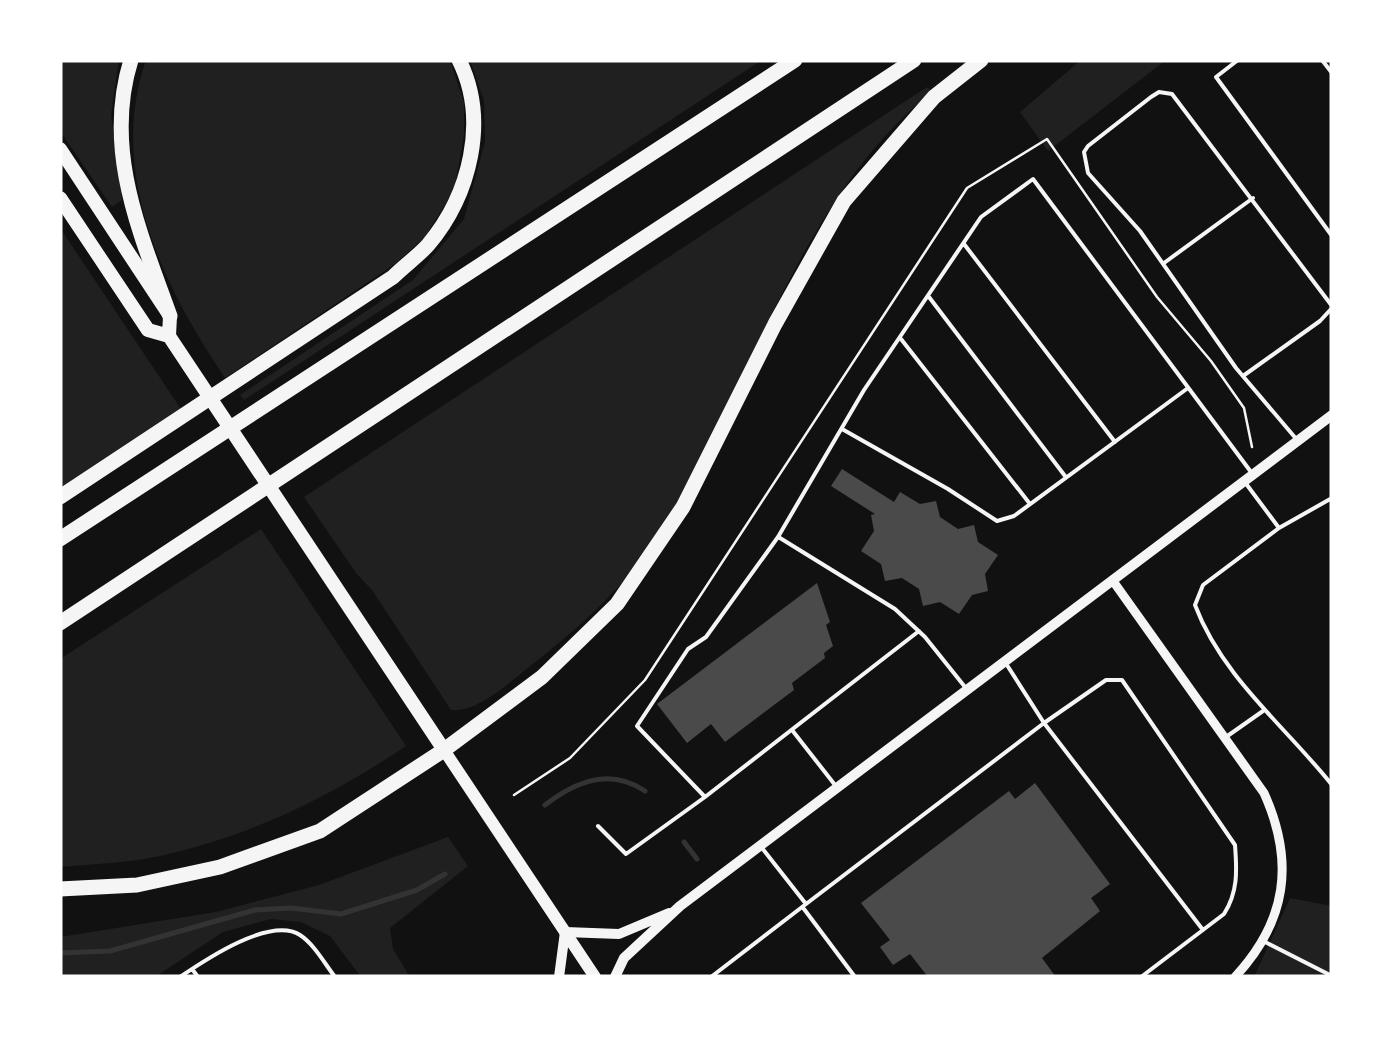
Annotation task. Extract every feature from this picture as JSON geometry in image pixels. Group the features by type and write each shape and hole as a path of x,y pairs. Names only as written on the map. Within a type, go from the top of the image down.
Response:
{"highway":[{"path":"132,60 124,84 122,166 136,222 170,316"},
{"path":"60,496 393,277 426,247 450,215 467,172 475,122 471,93 459,60"},
{"path":"60,538 795,60"},
{"path":"60,624 914,60"},
{"path":"60,889 137,884 220,867 320,831 444,750 542,678 617,604 683,507 775,324 844,200 934,97 981,60"}],"main road":[{"path":"60,149 170,316 169,336 595,977"},
{"path":"60,198 148,330 169,336"}],"street":[{"path":"615,977 624,958 680,906 1332,414"},
{"path":"1113,580 1264,794 1279,827 1284,867 1279,902 1263,942 1235,977"},
{"path":"559,977 565,932 618,934 680,906"}],"lane":[{"path":"1238,60 1216,77 1332,236"},
{"path":"1322,60 1332,73"},
{"path":"1243,376 1320,321 1332,307 1180,99 1166,92 1150,97 1088,146 1084,160 1088,172 1164,263 1243,376 1298,441"},
{"path":"706,797 638,726 688,649 706,637 778,537 842,428 981,217 1033,179 1188,388 1279,528"},
{"path":"1164,263 1253,198"},
{"path":"964,244 1115,442"},
{"path":"929,297 1066,478"},
{"path":"900,338 1030,504"},
{"path":"842,428 998,521 1014,516 1188,388"},
{"path":"1332,498 1279,528 1203,585 1195,606 1204,628 1263,710 1300,744 1332,786"},
{"path":"778,537 896,609 920,631 968,691"},
{"path":"598,826 626,854 920,631"},
{"path":"1005,662 1044,723 1203,930"},
{"path":"712,977 1106,680 1122,680 1235,846 1238,875 1232,901 1224,914 1140,977"},
{"path":"1225,738 1263,710"},
{"path":"792,730 838,789"},
{"path":"761,846 855,977"},
{"path":"180,977 210,956 269,930 288,930 310,944 335,977"},
{"path":"1263,942 1332,976"},
{"path":"192,969 198,977"}],"path":[{"path":"514,795 570,758 645,680 967,188 1047,139 1157,296 1244,408 1252,447"}],"shaded area":[{"path":"60,60 119,60 111,115 122,200 112,207 60,131"},
{"path":"146,60 450,60 464,103 464,136 454,190 425,237 395,264 225,378 162,266 138,186 133,144 136,102"},
{"path":"470,60 762,60 244,400 240,395 413,280 464,219 485,142 484,101"},
{"path":"1081,60 1166,60 1048,151 1020,112"},
{"path":"927,87 932,92 885,136 845,187 810,243 689,482 643,557 596,610 515,678 480,703 451,710 372,590 304,497"},
{"path":"60,228 181,409 60,489"},
{"path":"261,529 406,746 319,798 226,838 148,858 60,867 60,659"},
{"path":"448,837 468,866 390,928 393,949 410,977 361,977 330,936 301,922 271,919 223,932 155,977 60,977 60,937 216,912 319,885"},
{"path":"1290,898 1332,906 1332,977 1254,977"}],"building":[{"path":"842,469 894,502 900,492 920,504 936,501 940,517 958,529 974,525 978,542 998,555 985,574 988,591 972,595 959,614 940,602 923,606 919,589 902,578 885,581 881,564 861,551 874,531 871,515 875,514 831,486"},
{"path":"817,583 833,646 824,653 825,658 792,683 794,690 725,742 711,724 687,743 657,704"},
{"path":"1035,783 1110,884 1091,898 1100,911 1042,958 1056,977 928,977 910,954 893,965 880,947 890,940 861,903 1009,791 1015,799"}],"waterway":[{"path":"545,805 593,780 618,780 645,791"},
{"path":"684,842 697,859"},
{"path":"60,953 110,951 255,910 291,908 341,914 417,890 445,874"}]}
